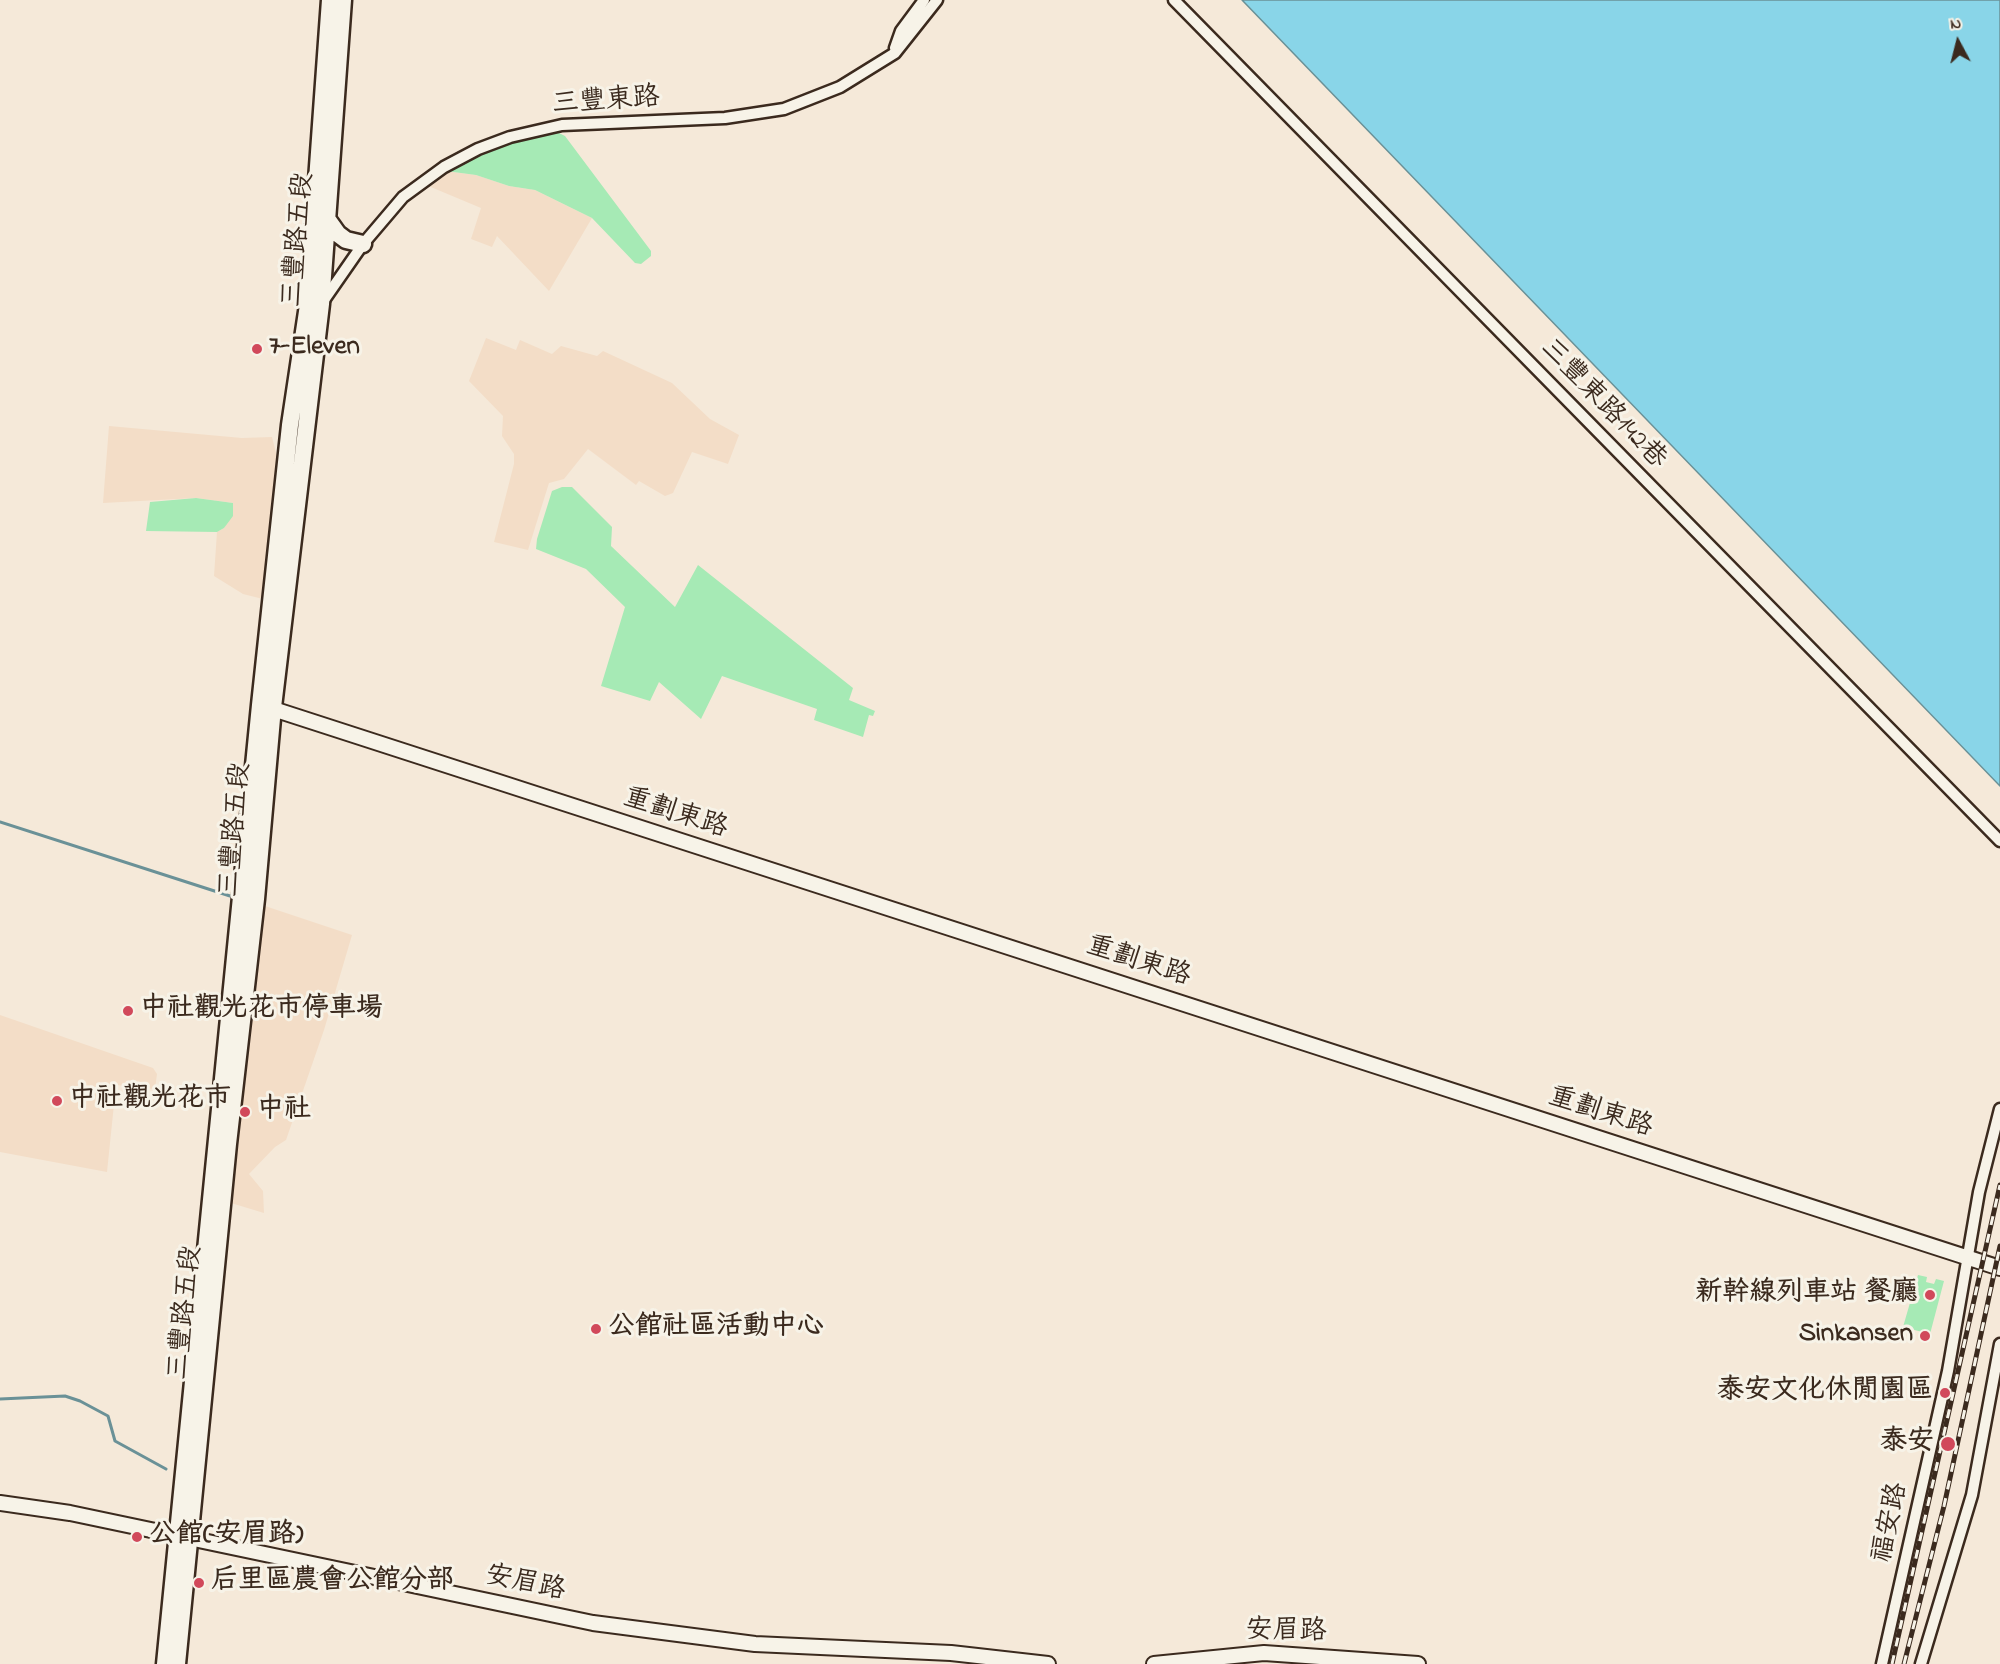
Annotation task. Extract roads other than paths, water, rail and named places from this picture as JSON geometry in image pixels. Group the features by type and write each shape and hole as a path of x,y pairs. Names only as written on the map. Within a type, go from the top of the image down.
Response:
{"main road":[{"name":"三豐路五段","path":"314,305 330,0"},
{"name":"三豐路五段","path":"177,1664 184,1537 267,706 289,437 328,220 343,0"},
{"path":"328,220 338,234 346,240 363,244"},
{"name":"三豐路五段","path":"165,1664 184,1537"}],"street":[{"path":"895,53 901,31 924,0"},
{"name":"三豐東路","path":"314,305 403,197 444,167 478,149 510,137 562,125 724,118 784,109 840,87 895,53 938,0"},
{"name":"三豐東路142巷","path":"1174,0 2000,841"},
{"name":"重劃東路","path":"267,706 460,771 2000,1268"},
{"name":"福安路","path":"1882,1664 1948,1371 1979,1192 2000,1109"},
{"path":"1922,1664 1972,1495 2000,1344"},
{"name":"安眉路","path":"0,1503 70,1513 593,1623 767,1645 951,1653 1048,1664"},
{"name":"安眉路","path":"1154,1664 1264,1653 1418,1664"}],"water":[{"path":"1242,0 2000,0 2000,786"}],"waterway":[{"path":"0,822 230,896"},
{"path":"0,1399 65,1396 80,1401 108,1416 115,1441 166,1469"}],"railway":[{"path":"1892,1664 2000,1185"},
{"path":"1904,1664 1944,1506 2000,1246"}],"place":[{"name":"7-Eleven","path":"257,349"},
{"name":"中社觀光花市停車場","path":"128,1011"},
{"name":"中社觀光花市","path":"57,1101"},
{"name":"中社","path":"245,1112"},
{"name":"新幹線列車站 餐廳","path":"1930,1295"},
{"name":"公館社區活動中心","path":"596,1329"},
{"name":"Sinkansen","path":"1925,1336"},
{"name":"泰安文化休閒園區","path":"1945,1393"},
{"name":"泰安","path":"1948,1444"},
{"name":"公館(安眉路)","path":"137,1537"},
{"name":"后里區農會公館分部","path":"199,1583"}]}
